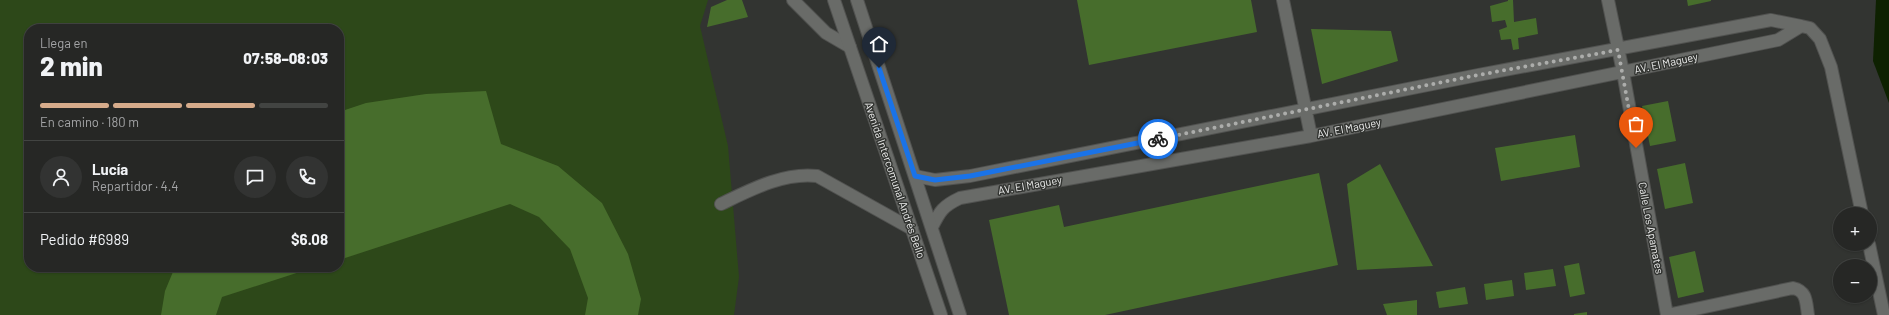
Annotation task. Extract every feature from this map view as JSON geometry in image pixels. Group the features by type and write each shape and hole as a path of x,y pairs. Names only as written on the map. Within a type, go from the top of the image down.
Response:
{"street":[{"path":"793,0 826,33 850,47"},
{"name":"Avenida Intercomunal Andrés Bello","path":"834,0 941,315"},
{"name":"Avenida Intercomunal Andrés Bello","path":"857,0 960,315"},
{"path":"1282,0 1311,136"},
{"name":"Calle Los Apamates","path":"1608,0 1623,72 1667,315"},
{"name":"AV. El Maguey","path":"915,176 935,180 970,176 1486,74 1771,20 1801,26"},
{"path":"1801,26 1810,28 1820,39 1831,67 1861,207"},
{"name":"AV. El Maguey","path":"932,228 940,211 948,203 960,198 1311,136 1778,40 1801,26"},
{"path":"721,204 752,189 804,174 817,176 912,229"},
{"path":"1870,251 1884,315"},
{"path":"1667,315 1793,288 1801,290 1805,296 1808,315"}],"shaded area":[{"path":"0,0 708,0 700,26 728,146 739,277 734,315 0,315"},
{"path":"1876,0 1889,0 1889,103 1873,61"}],"building":[{"path":"727,0 742,0 748,17 707,27 711,7"},
{"path":"1077,0 1251,0 1257,32 1089,65"},
{"path":"1508,0 1513,0 1514,22 1536,18 1538,34 1518,38 1519,49 1513,50 1511,39 1501,40 1499,30 1507,27 1505,20 1492,22 1490,6"},
{"path":"1687,0 1711,0 1711,1 1688,6"},
{"path":"1311,29 1391,31 1398,61 1322,84"},
{"path":"486,91 501,144 558,166 602,203 628,254 641,299 638,315 585,315 588,298 570,249 539,217 510,204 344,258 344,110 366,103 426,94"},
{"path":"1668,101 1676,141 1650,146 1642,106"},
{"path":"1575,135 1580,167 1501,181 1495,148"},
{"path":"1685,163 1693,203 1665,209 1657,169"},
{"path":"1380,164 1433,266 1357,270 1347,184"},
{"path":"1319,173 1338,265 1105,315 1009,315 989,220 1059,205 1064,227"},
{"path":"1695,251 1704,292 1678,298 1669,257"},
{"path":"1579,263 1585,294 1570,297 1564,266"},
{"path":"1553,269 1556,286 1526,290 1524,273"},
{"path":"173,272 300,272 222,297 216,315 161,315 165,291"},
{"path":"1512,280 1514,296 1486,300 1484,284"},
{"path":"1465,287 1468,304 1439,308 1436,292"},
{"path":"1417,300 1417,315 1387,315 1383,304"},
{"path":"1587,312 1587,315 1574,315 1574,314"}],"way so far":[{"path":"1158,139 1478,75 1618,50 1636,148"}],"route":[{"path":"879,68 915,176 935,180 970,176 1158,139"}]}
